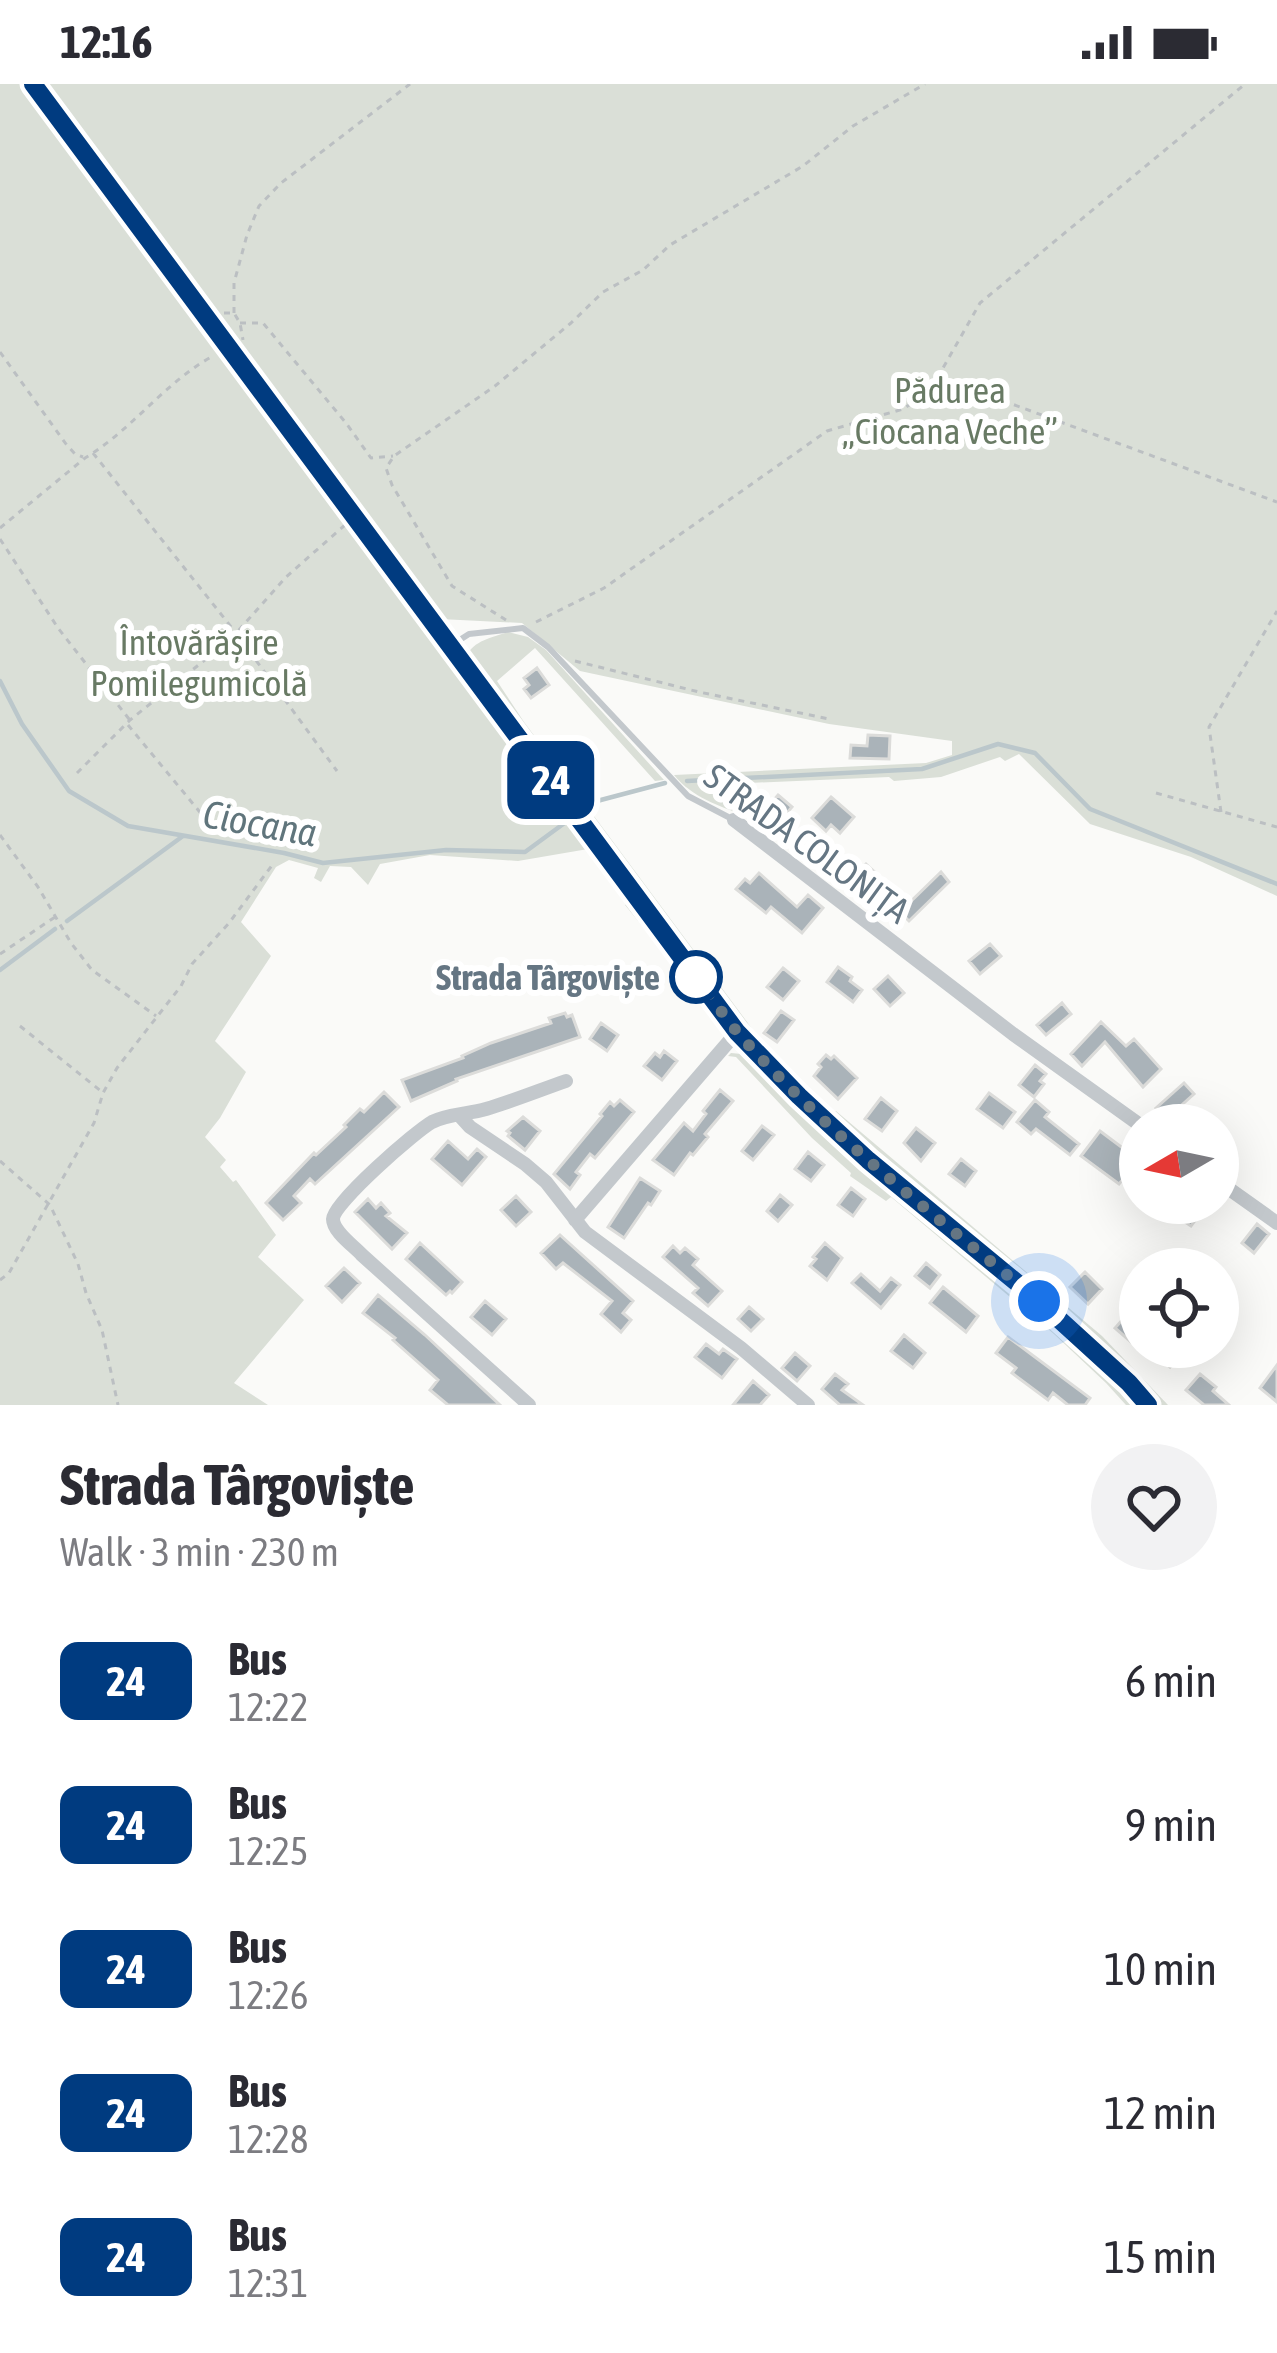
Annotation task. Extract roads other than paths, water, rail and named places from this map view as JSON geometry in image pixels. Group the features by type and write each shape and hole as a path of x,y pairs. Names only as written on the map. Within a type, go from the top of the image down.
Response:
{"street":[{"path":"33,84 737,1032 868,1160 1039,1301 1148,1405"},
{"name":"STRADA COLONIȚA","path":"734,820 1119,1110"},
{"path":"575,1220 737,1032"},
{"path":"529,1405 362,1255 336,1229 333,1219 347,1197 435,1120 566,1081"},
{"path":"460,1116 546,1182 596,1240 741,1348 808,1405"},
{"path":"1239,1196 1277,1223"}],"lane":[{"name":"STRADA COLONIȚA","path":"452,646 469,634 523,628 556,656 688,796 734,820"}],"waterway":[{"name":"Ciocana","path":"0,681 22,724 69,791 128,826 323,863 446,850 525,852 570,819"},
{"name":"Ciocana","path":"687,781 922,769 998,744 1035,753 1090,809 1277,884"},
{"name":"Ciocana","path":"587,808 597,801 665,783"},
{"path":"67,921 183,836"},
{"path":"0,970 55,929"}],"place":[{"name":"Strada Târgoviște","path":"696,977"}],"park label":[{"name":"Pădurea „Ciocana Veche”","path":"950,410"},
{"name":"Întovărășire Pomilegumicolă","path":"199,662"}]}
